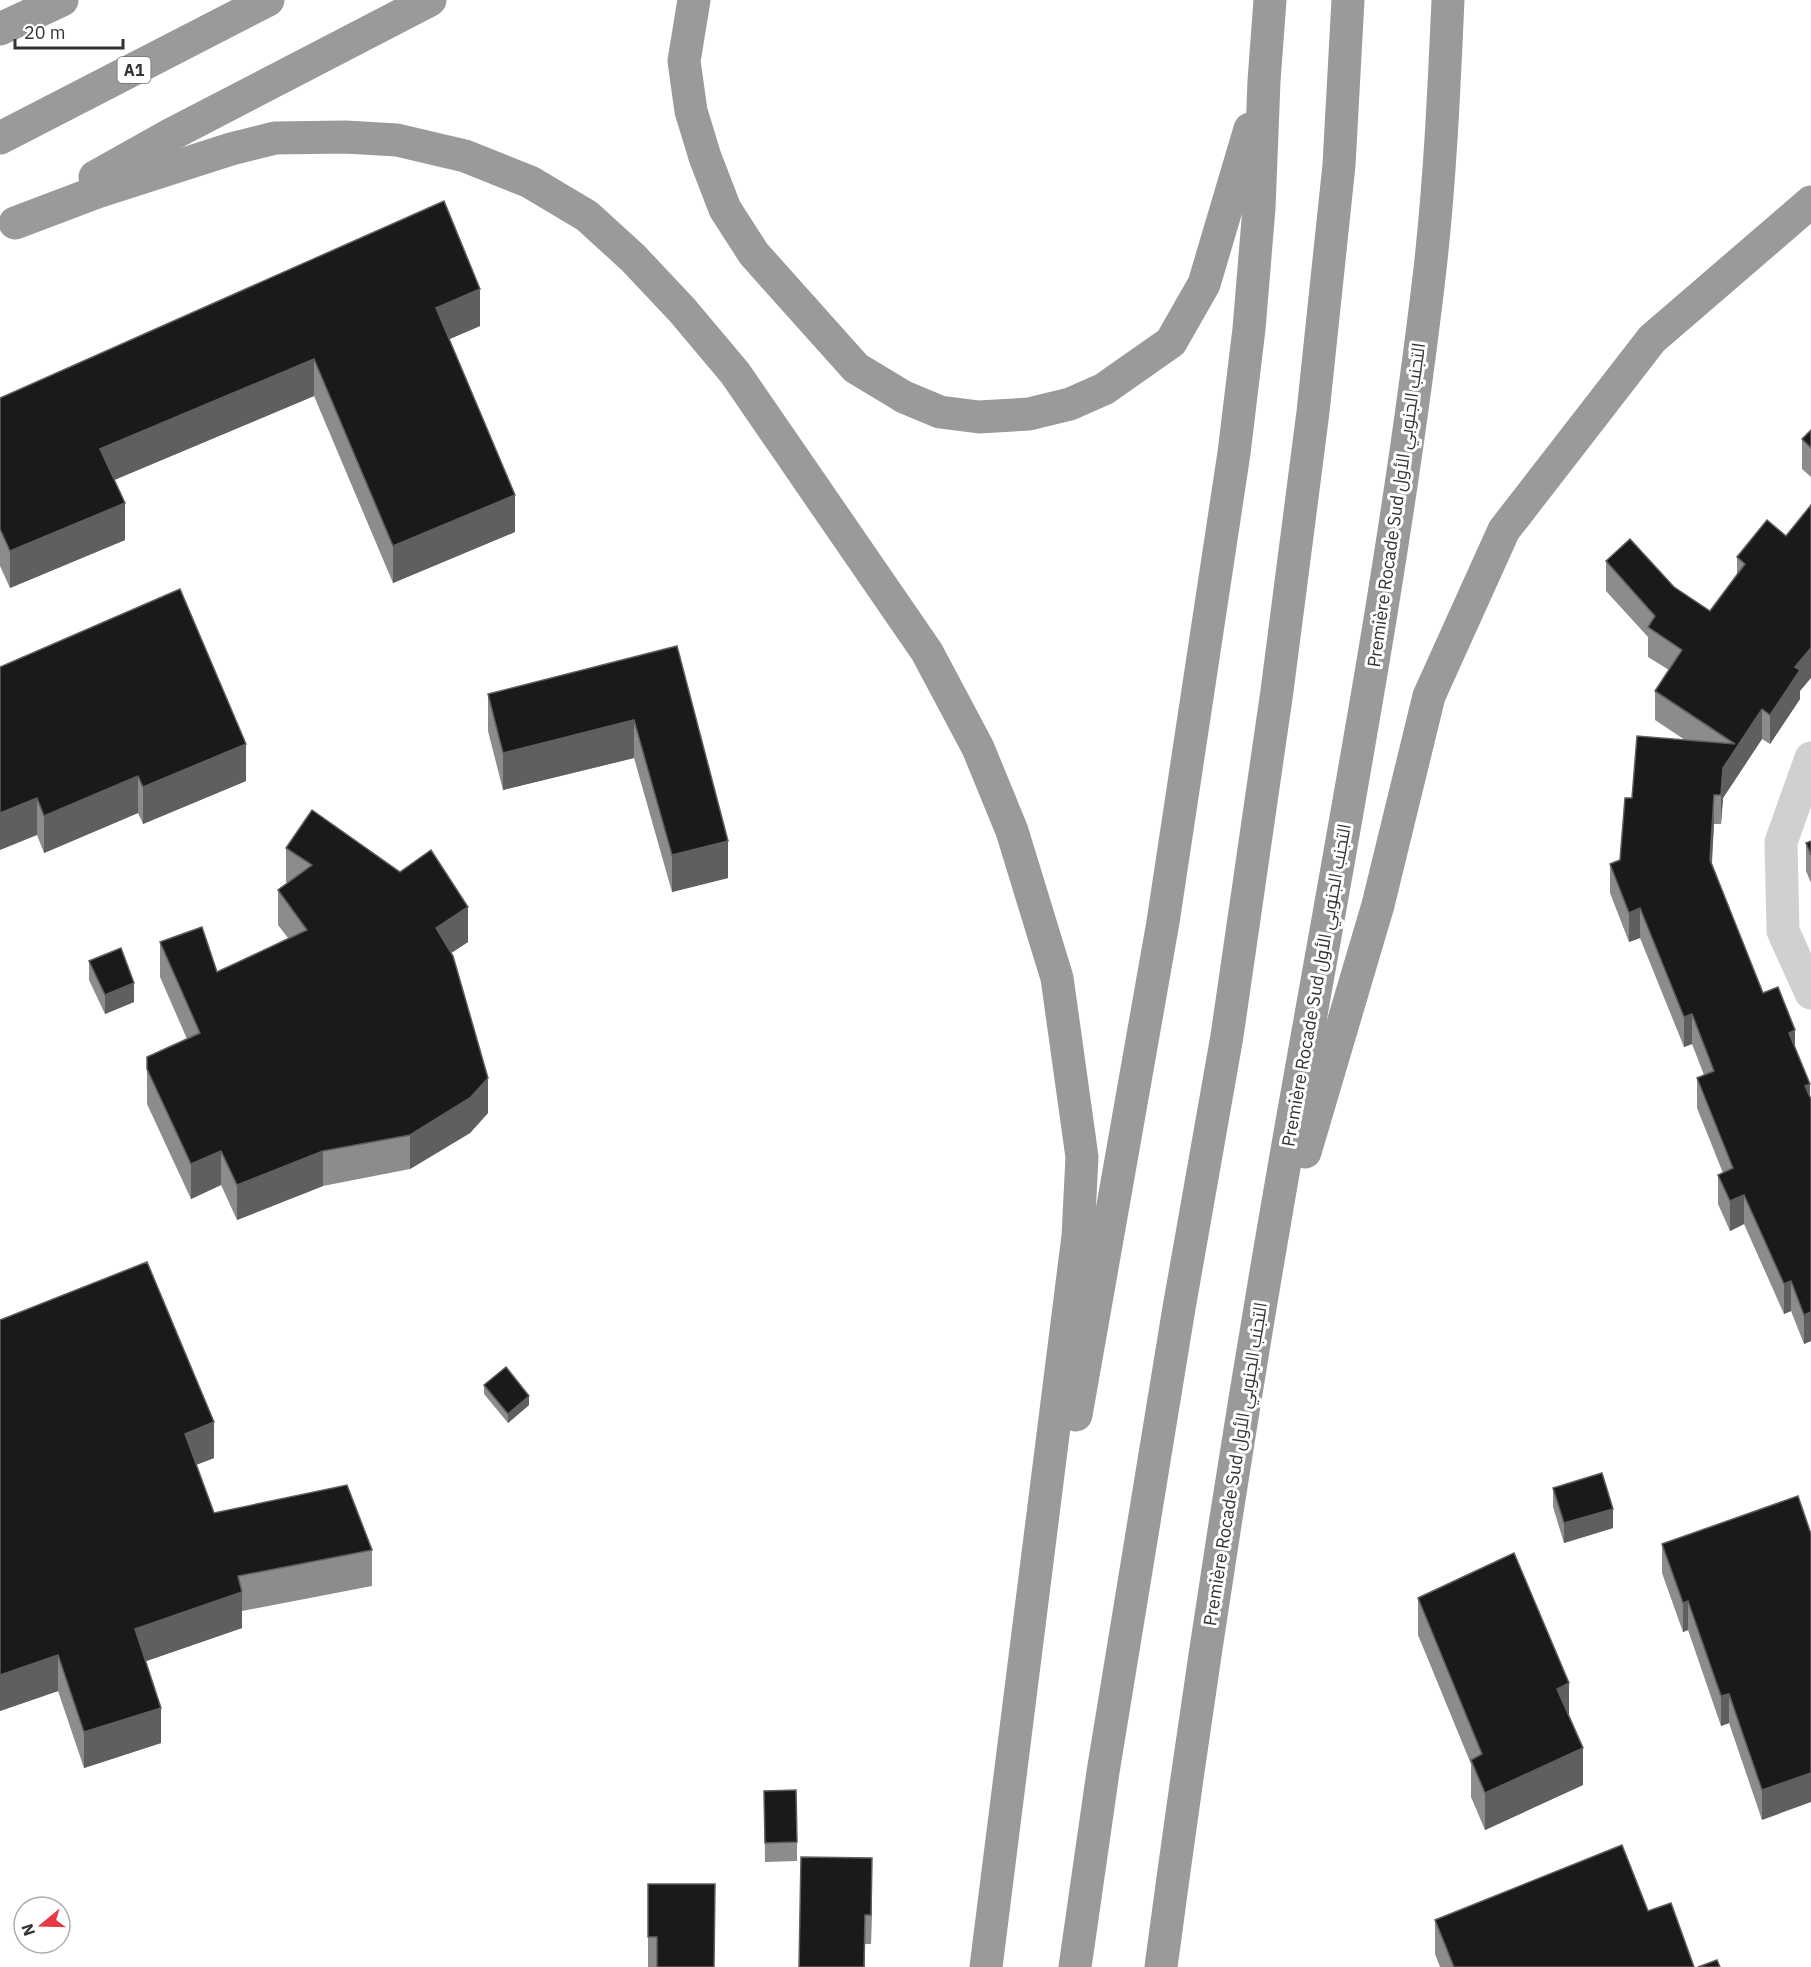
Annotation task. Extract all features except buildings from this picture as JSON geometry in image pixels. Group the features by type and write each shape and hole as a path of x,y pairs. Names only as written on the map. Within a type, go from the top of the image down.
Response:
{"highway":[{"path":"0,29 62,0"},
{"name":"A1","path":"0,138 268,0"},
{"path":"7,227 170,135 430,0"},
{"path":"694,0 684,61 688,91 691,111 705,157 725,210 754,254 856,368 904,397 940,412 979,417 1029,414 1070,404 1104,389 1171,342 1204,284 1264,81"},
{"path":"1011,1771 1162,922 1226,509 1248,341 1260,208 1264,81 1270,0"},
{"path":"1075,1967 1103,1772 1177,1319 1227,1036 1276,691 1313,412 1337,188 1348,0"},
{"name":"Première Rocade Sud التجنب الجنوبي الأول","path":"1161,1967 1181,1812 1259,1306 1391,557 1430,267 1444,106 1448,0"},
{"path":"7,227 97,192 231,149 275,138 300,136 397,140 465,156 530,182 587,216 633,258 682,310 735,373 927,652 978,748 1012,831 1037,907 1058,978 1082,1156 1078,1236 986,1967"},
{"path":"1259,1306 1378,905 1430,696 1504,530 1652,339 1811,202"}],"street":[{"path":"1811,758 1781,842 1783,931 1811,993"}]}
